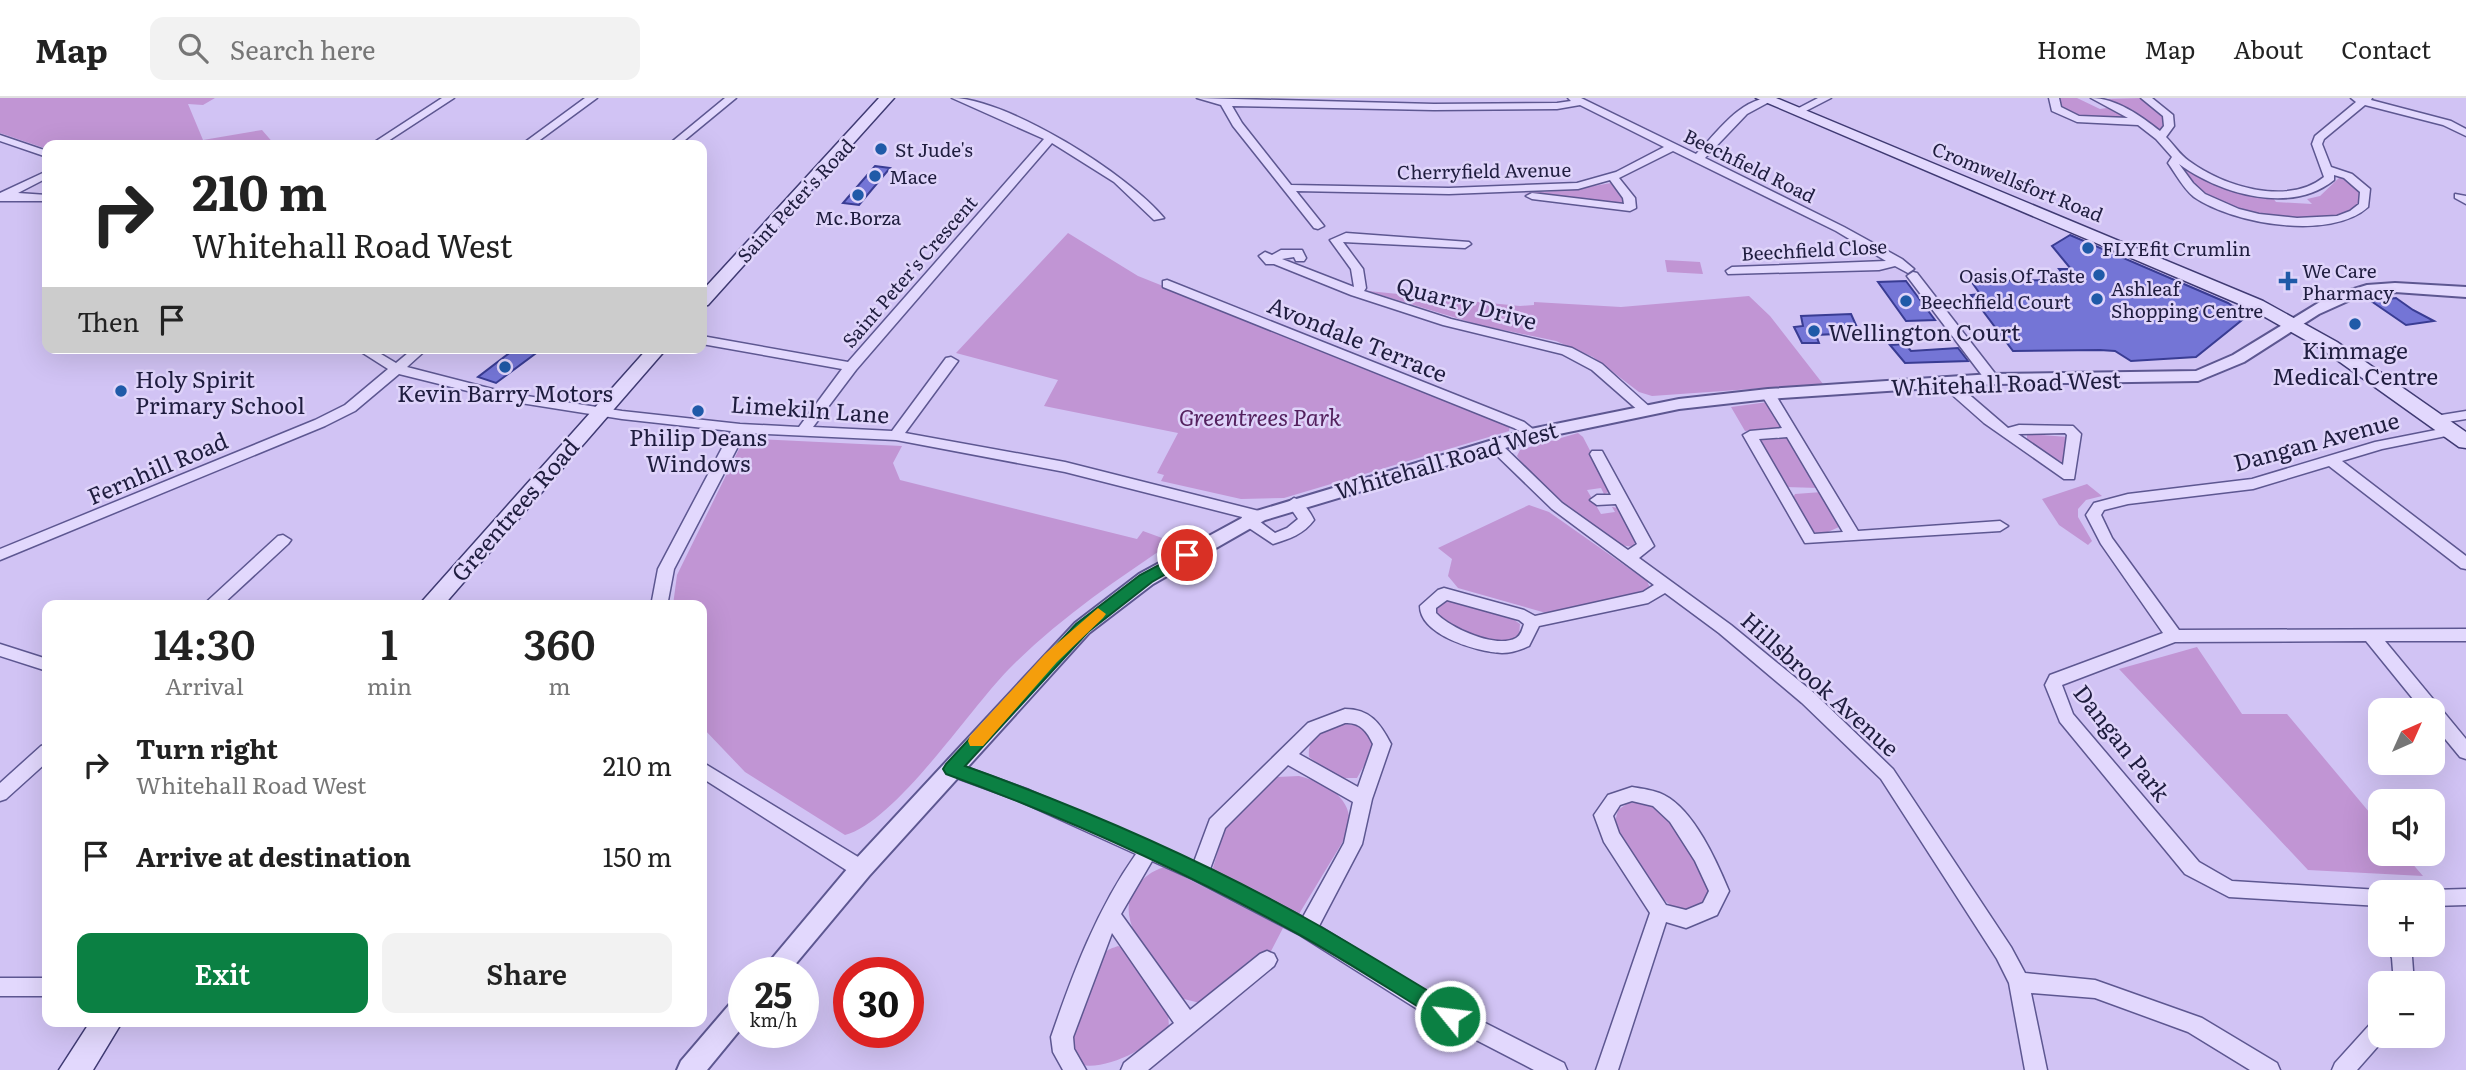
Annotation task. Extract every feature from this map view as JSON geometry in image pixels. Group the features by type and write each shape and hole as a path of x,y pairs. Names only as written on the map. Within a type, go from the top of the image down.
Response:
{"main road":[{"name":"Saint Peter's Road","path":"707,296 887,98"},
{"name":"Cromwellsfort Road","path":"1765,99 2190,275 2294,323 2451,431"},
{"path":"600,412 653,354"},
{"name":"Greentrees Road","path":"434,600 600,412"},
{"path":"75,1070 104,1027"}],"street":[{"path":"383,140 449,98"},
{"path":"533,140 592,98"},
{"path":"679,140 731,98"},
{"path":"957,98 1004,116 1117,177 1158,218"},
{"path":"1202,98 1225,103 1434,107 1557,106 1577,100"},
{"path":"1743,113 1748,98"},
{"path":"1796,112 1826,98"},
{"path":"2054,98 2056,109 2077,119 2141,122"},
{"path":"2096,98 2141,122 2161,137 2178,156 2205,176 2227,185 2274,193 2309,193 2324,185 2330,178 2317,144 2319,138 2360,99 2447,123 2466,133"},
{"path":"2146,98 2168,115 2169,126 2161,137"},
{"path":"1698,159 1743,113 1765,99"},
{"name":"Beechfield Road","path":"1577,100 1840,229 1906,269"},
{"path":"1225,103 1237,124 1318,226"},
{"path":"0,138 42,152"},
{"name":"Saint Peter's Crescent","path":"803,431 851,368 1049,140"},
{"name":"Cherryfield Avenue","path":"1289,188 1467,190 1578,186 1613,177 1672,147"},
{"path":"2178,156 2173,163 2193,191 2202,196 2248,215 2301,221 2346,218 2357,214 2363,206 2366,191 2348,176 2329,170"},
{"path":"1,197 42,176"},
{"path":"1503,189 1511,193 1630,208 1629,198 1613,177"},
{"path":"1,197 42,198"},
{"path":"1355,292 1360,288 1357,269 1336,240 1346,237 1465,244"},
{"name":"Quarry Drive","path":"1300,258 1298,253 1281,254 1267,260 1355,292 1471,329 1567,351 1597,367 1645,409"},
{"name":"Beechfield Close","path":"1732,271 1879,266 1906,269"},
{"path":"1906,269 1992,379"},
{"name":"Avondale Terrace","path":"1167,284 1519,425 1532,434"},
{"name":"Whitehall Road West","path":"786,957 1051,658 1108,605 1146,579 1253,518 1294,503 1532,434 1645,409 1768,394 1992,379 2198,376 2217,371 2294,323 2354,293 2392,287 2466,292"},
{"path":"707,341 851,368"},
{"name":"Limekiln Lane","path":"371,354 397,369 508,397 600,412 740,428 896,436 1065,467 1253,518"},
{"name":"Fernhill Road","path":"0,555 320,423 350,408 415,354"},
{"path":"896,436 951,361"},
{"path":"1946,382 2008,433 2069,476 2074,434 2068,429 2019,429 2008,433"},
{"path":"1768,394 1853,535"},
{"name":"Dangan Avenue","path":"2174,636 2106,540 2093,515 2099,506 2127,499 2253,484 2380,445 2451,431 2466,415"},
{"path":"660,600 666,569 740,428"},
{"path":"1792,432 1750,435 1810,539 2000,526"},
{"name":"Hillsbrook Avenue","path":"1494,445 1542,494 1725,629 1808,698 1887,774 2004,953 2019,982 2036,1070"},
{"path":"1597,454 1646,546 1628,558"},
{"path":"2332,461 2466,564"},
{"path":"1597,500 1622,499"},
{"path":"1253,518 1273,539 1292,532 1307,520 1294,503"},
{"path":"217,600 283,540"},
{"path":"1533,622 1521,643 1498,648 1441,629 1428,615 1429,606 1444,594 1524,616 1533,622 1648,597 1665,585"},
{"name":"Dangan Park","path":"2368,901 2229,889 2192,868 2066,717 2053,685 2056,680 2174,636 2466,635"},
{"path":"2372,637 2466,752"},
{"path":"0,650 42,663"},
{"path":"1199,873 1217,824 1314,728 1334,717 1348,714 1367,720 1374,726 1382,744 1363,799 1353,844 1307,929"},
{"path":"0,794 42,756"},
{"path":"1287,756 1363,799"},
{"path":"952,769 1023,794 1199,873 1307,929 1429,1005 1556,1070"},
{"path":"707,772 861,869"},
{"path":"1632,794 1660,802 1675,816 1712,871 1719,891 1710,909 1686,919 1660,912 1611,836 1603,815 1614,800 1632,794"},
{"path":"1075,1070 1064,1052 1062,1037 1073,1002 1111,916 1148,851"},
{"path":"2445,898 2466,897"},
{"path":"1607,1070 1660,912"},
{"path":"1111,916 1188,1025"},
{"path":"1132,1070 1267,960"},
{"path":"2019,982 2095,989 2195,1025 2269,1070"},
{"path":"0,987 42,987"},
{"path":"690,1070 728,1025"},
{"path":"2343,1070 2368,1042"}],"green space":[{"path":"0,98 215,98 203,105 188,104 203,140 42,140 42,147 0,133"},
{"path":"2058,98 2077,98 2100,109 2107,108 2130,120 2087,120 2076,117 2061,107"},
{"path":"2142,98 2165,120 2163,131 2106,99"},
{"path":"262,130 271,140 203,140"},
{"path":"2180,167 2228,188 2273,198 2276,202 2312,204 2307,199 2320,196 2341,176 2364,194 2354,210 2337,216 2319,219 2275,216 2214,200 2201,192"},
{"path":"1611,183 1625,203 1614,205 1524,193 1571,190"},
{"name":"Greentrees Park","path":"1068,233 1138,276 1501,421 1510,426 1509,431 1284,498 1241,499 1161,481 1164,475 1157,473 1178,433 1044,406 1058,380 956,353"},
{"path":"1665,260 1700,262 1703,274 1667,272"},
{"path":"1368,291 1520,306 1534,305 1534,302 1621,307 1749,296 1770,316 1823,384 1652,396 1639,392 1593,357 1556,341 1479,325"},
{"path":"1768,402 1784,428 1745,431 1731,407"},
{"path":"1578,433 1583,437 1611,491 1604,494 1601,488 1587,490 1601,514 1615,512 1612,507 1619,508 1635,542 1634,546 1623,545 1609,538 1572,512 1537,480 1517,456 1520,450"},
{"path":"2027,434 2068,437 2063,463 2027,441"},
{"path":"1789,437 1819,488 1785,487 1757,439"},
{"path":"757,439 902,446 893,463 900,480 1137,539 1143,531 1173,542 1046,634 1008,670 908,788 865,826 845,835 745,772 707,732 707,600 674,600 677,575 740,447"},
{"path":"2087,484 2102,496 2086,500 2078,509 2078,517 2092,541 2088,545 2059,525 2042,499"},
{"path":"1822,492 1839,527 1821,535 1812,531 1793,498 1795,494"},
{"path":"1529,505 1549,512 1647,581 1651,590 1546,613 1458,588 1448,576 1452,559 1438,548"},
{"path":"1446,599 1513,619 1520,624 1519,636 1504,641 1482,639 1450,628 1433,611 1437,603"},
{"path":"2197,647 2242,714 2287,714 2368,811 2368,866 2414,866 2423,876 2308,870 2119,669"},
{"path":"1343,724 1356,725 1371,736 1373,750 1357,778 1337,778 1309,757 1311,743 1318,733"},
{"path":"1299,776 1320,783 1337,795 1344,802 1350,821 1348,833 1299,914 1212,871 1226,824 1277,777"},
{"path":"1628,803 1656,806 1681,835 1710,893 1697,908 1683,911 1669,904 1642,873 1614,826 1618,810"},
{"path":"1165,867 1283,928 1270,953 1250,960 1200,1003 1180,998 1141,946 1129,916 1129,902 1135,889 1148,875"},
{"path":"1118,946 1124,949 1168,1011 1169,1028 1129,1055 1105,1064 1081,1065 1072,1048 1073,1024 1101,959 1107,951"}],"building":[{"path":"875,166 890,168 859,205 843,203"},
{"name":"Ashleaf Shopping Centre","path":"2070,235 2228,303 2247,316 2196,357 2131,361 2115,351 2013,351 1971,295 1980,294 1971,281 2067,280 2059,269 2071,269 2052,246"},
{"name":"Beechfield Court","path":"1906,281 1935,320 1906,321 1878,282"},
{"path":"2396,298 2434,321 2406,325 2371,301"},
{"name":"Wellington Court","path":"1851,314 1856,325 1830,326 1835,334 1816,335 1819,343 1802,343 1794,327 1803,326 1801,316"},
{"path":"1905,344 1911,351 1958,348 1968,361 1905,363 1890,345"},
{"path":"508,354 535,354 496,383 478,377"}],"slow traffic":[{"path":"977,741 1051,658 1098,614"}],"place":[{"name":"St Jude's","path":"881,149"},
{"name":"Mace","path":"875,176"},
{"name":"Mc.Borza","path":"858,195"},
{"name":"FLYEfit Crumlin","path":"2088,248"},
{"name":"Oasis Of Taste","path":"2099,275"},
{"name":"We Care Pharmacy","path":"2288,281"},
{"name":"Ashleaf Shopping Centre","path":"2097,299"},
{"name":"Beechfield Court","path":"1906,301"},
{"name":"Kimmage Medical Centre","path":"2355,324"},
{"name":"Wellington Court","path":"1814,331"},
{"name":"Kevin Barry Motors","path":"505,367"},
{"name":"Holy Spirit Primary School","path":"121,391"},
{"name":"Philip Deans Windows","path":"698,411"}],"route":[{"path":"1187,555 1108,605 1082,628 1051,658 952,769 1023,794 1199,873 1307,929 1450,1016"}]}
